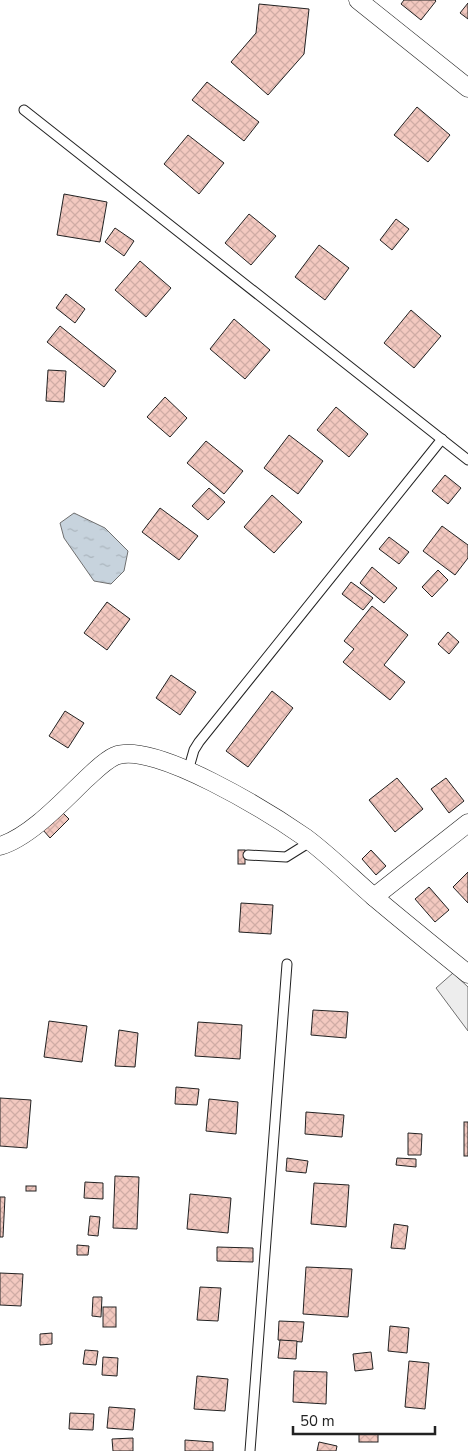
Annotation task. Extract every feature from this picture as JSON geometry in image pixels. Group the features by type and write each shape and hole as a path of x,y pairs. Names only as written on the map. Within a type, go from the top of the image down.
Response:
{"street":[{"path":"358,0 468,88"},
{"path":"0,846 7,844 39,823 103,763 116,756 141,754 188,771 273,816 310,842 468,974"},
{"path":"374,897 468,822"}],"lane":[{"path":"24,110 468,460"},
{"path":"188,771 194,750 199,742 442,439"},
{"path":"248,855 286,857 310,842"},
{"path":"250,1451 287,964"}],"shaded area":[{"path":"453,973 468,987 468,1031 436,988"}],"water":[{"path":"74,513 105,528 128,551 124,571 111,584 94,581 64,538 60,523"}],"building":[{"path":"404,0 436,1 421,20 401,4"},
{"path":"468,3 468,19 460,13"},
{"path":"259,4 309,9 304,54 268,95 231,62 256,33"},
{"path":"207,82 259,122 244,141 192,100"},
{"path":"417,107 450,135 428,162 394,135"},
{"path":"188,135 224,163 199,194 164,164"},
{"path":"64,194 107,202 100,242 57,235"},
{"path":"249,214 276,236 251,265 225,243"},
{"path":"396,219 409,229 392,250 380,240"},
{"path":"115,228 134,241 124,256 105,242"},
{"path":"319,245 349,268 325,300 295,277"},
{"path":"140,261 171,288 146,317 115,290"},
{"path":"66,294 85,309 75,323 56,308"},
{"path":"411,310 441,336 414,368 384,343"},
{"path":"234,319 270,350 245,379 210,349"},
{"path":"60,326 116,371 104,387 47,342"},
{"path":"48,370 66,371 64,402 46,401"},
{"path":"165,397 187,418 170,437 147,417"},
{"path":"336,407 368,434 349,457 317,430"},
{"path":"289,435 323,461 298,494 264,468"},
{"path":"206,441 243,471 224,494 187,463"},
{"path":"445,475 461,488 448,504 432,491"},
{"path":"209,488 225,502 208,520 192,506"},
{"path":"272,495 302,522 274,553 244,527"},
{"path":"160,508 198,536 179,560 142,532"},
{"path":"442,526 468,545 468,558 455,575 423,551"},
{"path":"389,537 409,552 399,564 379,549"},
{"path":"372,567 397,588 384,603 360,583"},
{"path":"438,570 448,580 432,597 422,587"},
{"path":"351,582 373,598 363,610 342,594"},
{"path":"107,602 130,619 107,650 84,633"},
{"path":"372,606 408,635 384,665 405,682 390,700 343,662 354,649 344,641"},
{"path":"448,632 459,642 449,654 438,644"},
{"path":"171,675 196,692 180,715 156,698"},
{"path":"272,691 293,708 248,767 226,751"},
{"path":"65,711 84,723 68,748 49,736"},
{"path":"397,778 423,809 395,832 369,800"},
{"path":"446,778 464,801 449,813 431,789"},
{"path":"62,812 69,819 50,838 43,830"},
{"path":"238,850 245,850 245,864 238,864"},
{"path":"371,850 386,866 376,875 362,859"},
{"path":"468,872 468,903 453,887"},
{"path":"429,887 449,910 435,922 415,899"},
{"path":"241,903 273,905 271,934 239,932"},
{"path":"313,1010 348,1012 346,1038 311,1035"},
{"path":"49,1021 87,1026 82,1062 44,1057"},
{"path":"198,1022 242,1025 240,1059 195,1056"},
{"path":"119,1030 138,1033 135,1067 115,1066"},
{"path":"176,1087 199,1089 197,1105 175,1104"},
{"path":"0,1098 31,1100 27,1148 0,1146"},
{"path":"209,1099 238,1102 236,1134 206,1131"},
{"path":"306,1112 344,1115 342,1137 305,1134"},
{"path":"464,1122 468,1122 468,1156 464,1156"},
{"path":"408,1133 422,1134 421,1155 408,1155"},
{"path":"287,1158 308,1161 306,1173 286,1171"},
{"path":"397,1158 416,1159 416,1167 396,1165"},
{"path":"115,1176 139,1177 137,1229 113,1228"},
{"path":"85,1182 103,1183 103,1199 84,1198"},
{"path":"314,1183 349,1185 346,1227 311,1224"},
{"path":"26,1186 36,1186 36,1191 26,1191"},
{"path":"190,1194 231,1198 228,1233 187,1229"},
{"path":"0,1197 5,1197 3,1237 0,1237"},
{"path":"90,1216 100,1217 98,1236 88,1235"},
{"path":"394,1224 408,1226 405,1249 391,1248"},
{"path":"77,1245 89,1246 88,1255 77,1255"},
{"path":"217,1247 253,1248 253,1262 217,1261"},
{"path":"306,1267 352,1269 348,1317 303,1314"},
{"path":"0,1273 23,1274 21,1306 0,1305"},
{"path":"200,1287 221,1288 218,1321 197,1320"},
{"path":"93,1297 102,1297 101,1317 92,1316"},
{"path":"103,1307 116,1307 116,1327 103,1327"},
{"path":"279,1321 304,1322 302,1342 278,1340"},
{"path":"390,1326 409,1328 407,1353 388,1351"},
{"path":"52,1333 52,1344 40,1345 40,1334"},
{"path":"280,1340 297,1341 296,1359 278,1358"},
{"path":"85,1350 98,1351 96,1365 83,1364"},
{"path":"371,1352 373,1369 355,1371 353,1354"},
{"path":"103,1357 118,1358 117,1376 102,1375"},
{"path":"409,1361 429,1363 425,1409 405,1407"},
{"path":"294,1371 327,1372 326,1404 293,1402"},
{"path":"197,1376 228,1379 225,1411 194,1409"},
{"path":"109,1407 135,1409 133,1430 107,1428"},
{"path":"70,1413 94,1414 93,1430 69,1429"},
{"path":"359,1434 378,1434 378,1442 359,1442"},
{"path":"133,1438 133,1451 113,1451 112,1439"},
{"path":"185,1440 213,1442 213,1451 185,1451"},
{"path":"319,1442 337,1446 336,1451 317,1451"}]}
